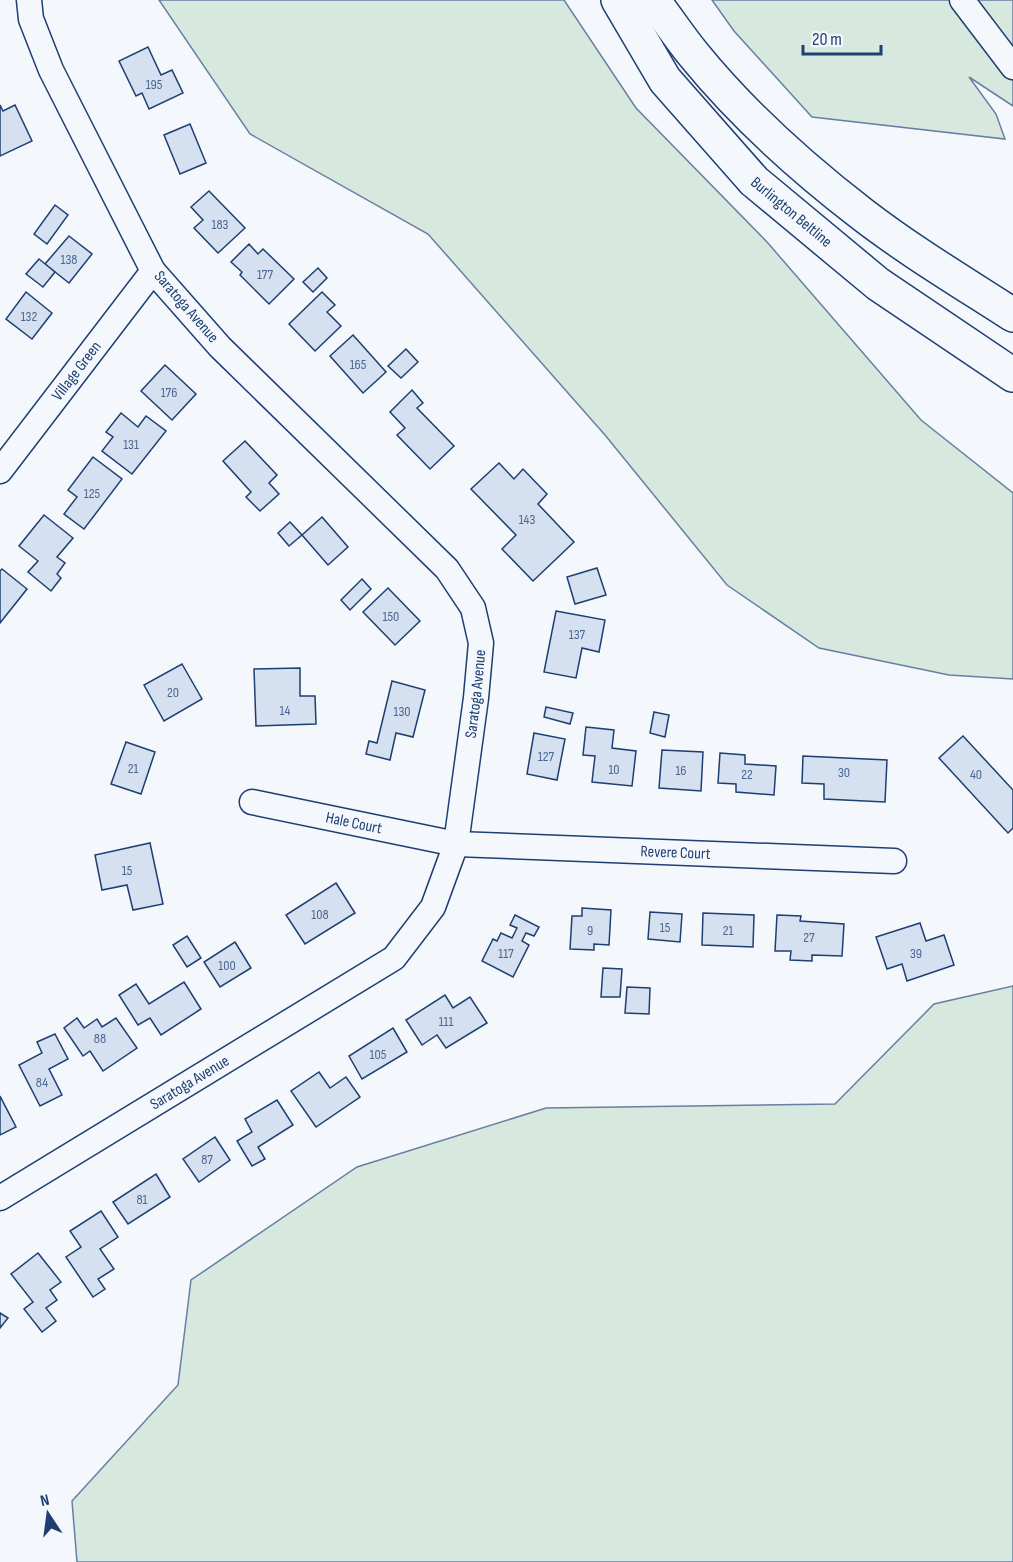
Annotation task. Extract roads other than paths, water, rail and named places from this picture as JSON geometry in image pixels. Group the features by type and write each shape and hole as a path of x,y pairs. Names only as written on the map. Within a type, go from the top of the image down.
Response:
{"main road":[{"name":"Burlington Beltline","path":"618,0 665,80 754,181 878,284 1013,375"},
{"path":"653,0 693,54 734,100 797,160 861,214 1013,315"}],"street":[{"name":"Saratoga Avenue","path":"0,1198 394,958 433,907 456,844 476,698 481,643 472,608 447,569 220,347 153,271 51,70 31,19 29,0"},
{"path":"962,0 1013,67"},
{"name":"Village Green","path":"0,471 153,271"},
{"name":"Hale Court","path":"252,802 456,844"},
{"name":"Revere Court","path":"456,844 894,861"}]}
